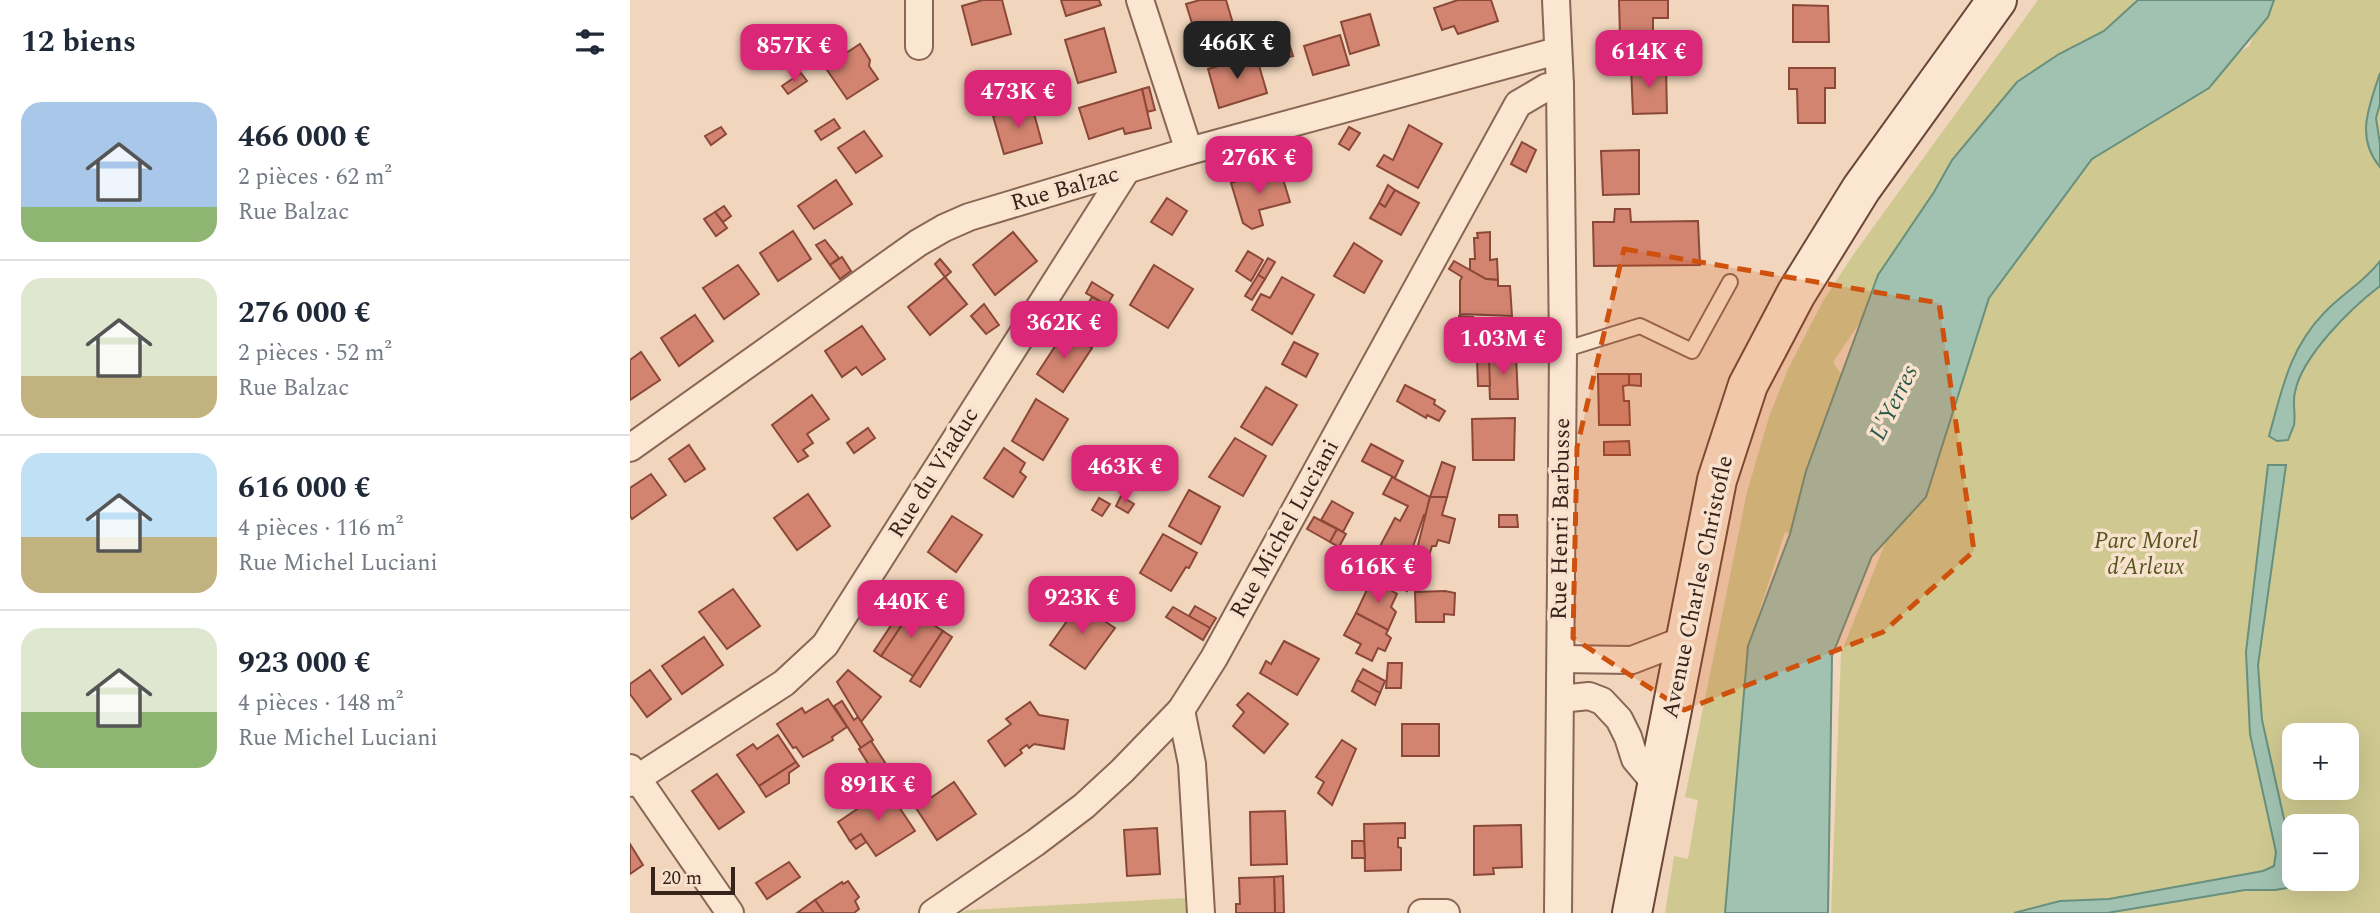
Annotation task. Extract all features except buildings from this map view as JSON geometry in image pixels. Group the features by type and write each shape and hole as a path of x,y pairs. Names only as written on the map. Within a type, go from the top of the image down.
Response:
{"main road":[{"name":"Avenue Charles Christofle","path":"1632,913 1717,480 1748,385 1796,294 1861,189 1997,0"}],"street":[{"path":"919,0 919,46"},
{"path":"1140,0 1189,151"},
{"name":"Rue Henri Barbusse","path":"1556,0 1560,85 1563,350 1558,913"},
{"name":"Rue Balzac","path":"630,448 918,243 944,228 970,217 1189,151 1557,51"},
{"name":"Rue Michel Luciani","path":"933,913 1084,806 1181,710 1214,658 1518,104 1547,87 1560,85"},
{"name":"Rue du Viaduc","path":"632,776 784,683 825,645 1126,171"},
{"path":"1561,659 1632,660 1684,640"},
{"path":"1560,699 1588,696 1602,701 1619,719 1635,760 1657,785"},
{"path":"1181,710 1192,764 1201,913"},
{"path":"632,776 730,913"},
{"path":"1422,913 1446,913"}],"lane":[{"path":"1563,350 1640,326 1692,351 1730,282"}],"highlighted area":[{"path":"1624,249 1939,303 1974,551 1883,632 1684,710 1573,638 1577,447"}],"green space":[{"path":"2038,0 2138,0 2104,31 2059,54 2017,82 1952,160 1934,192 1878,275 1861,321 1833,362 1841,374 1806,471 1790,534 1785,532 1748,646 1725,913 1665,913 1674,856 1688,859 1698,800 1685,797 1747,492 1769,417 1788,369 1823,301 1853,255"},
{"name":"Parc Morel d’Arleux","path":"2270,0 2380,0 2380,913 1831,913 1841,653 1998,273 2111,137 2249,46"},
{"path":"1186,898 1187,913 961,913 967,910"}],"water":[{"name":"L'Yerres","path":"2138,0 2274,0 2268,17 2209,88 2092,159 1989,298 1926,497 1872,556 1832,656 1828,913 1725,913 1748,646 1790,534 1806,471 1878,275 1934,192 1952,160 2017,82 2059,54 2104,31"},
{"path":"2380,73 2380,104 2376,118 2380,167 2368,144 2366,122"},
{"path":"2380,261 2380,286 2342,320 2307,363 2294,396 2294,425 2288,440 2277,441 2269,436 2288,371 2302,341 2324,313"},
{"path":"2268,465 2286,465 2258,665 2262,720 2283,814 2282,889 2245,890 2107,913 2014,913 2060,901 2109,899 2263,871 2274,866 2276,852 2250,734 2246,652"}]}
